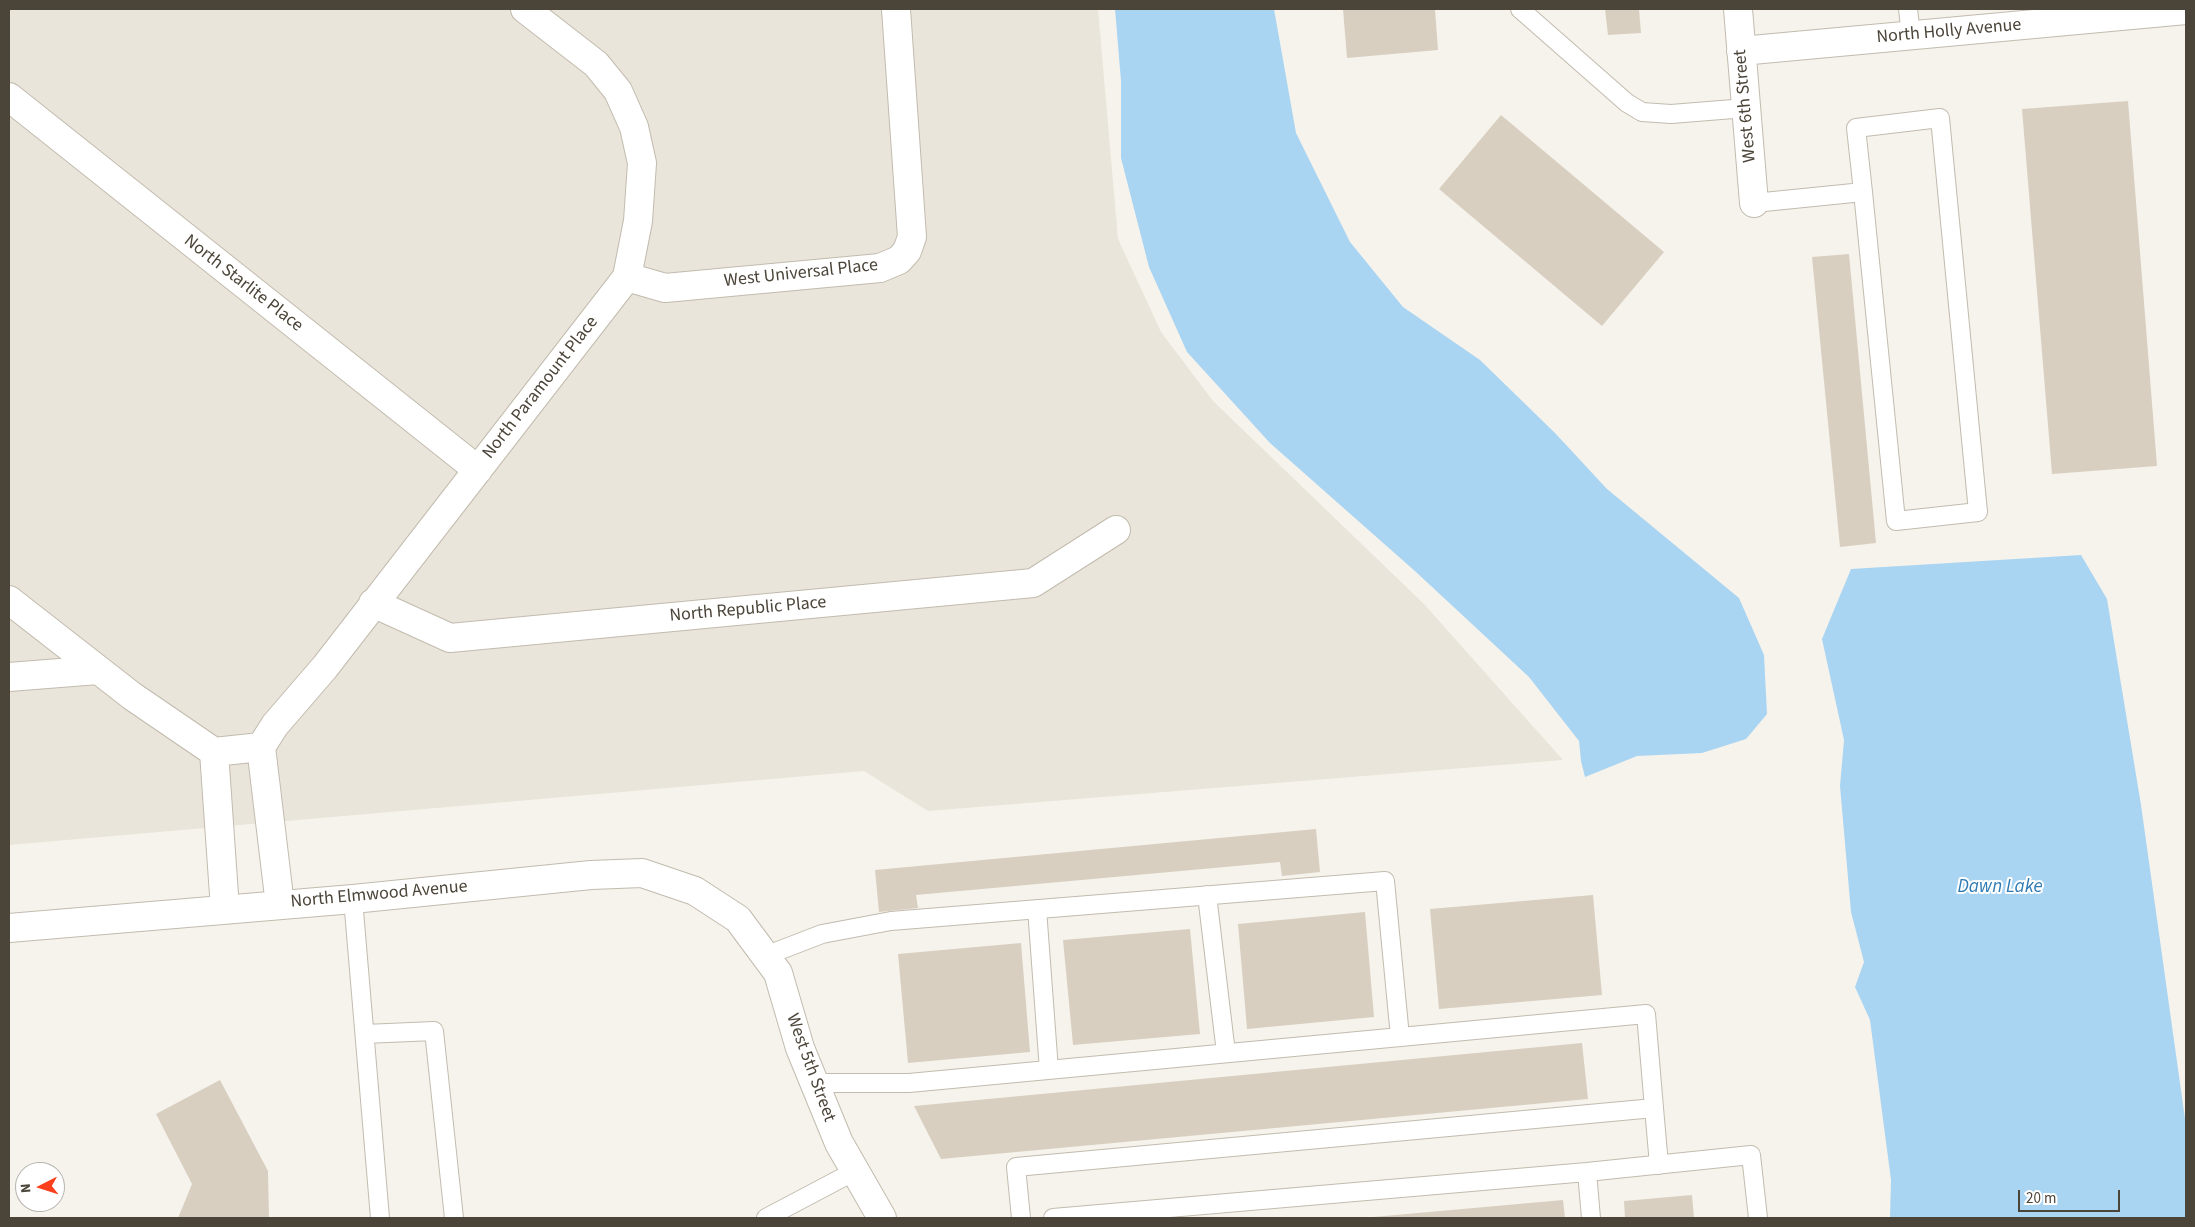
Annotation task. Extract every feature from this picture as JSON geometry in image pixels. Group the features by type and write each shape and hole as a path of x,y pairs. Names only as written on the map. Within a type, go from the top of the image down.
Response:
{"street":[{"name":"North Paramount Place","path":"261,747 275,725 325,667 627,277 638,220 642,163 634,127 618,91 596,64 526,9"},
{"name":"West Universal Place","path":"627,277 665,288 880,268 899,260 907,251 912,237 896,9"},
{"name":"West 6th Street","path":"1738,9 1754,203"},
{"name":"North Holly Avenue","path":"1741,51 2186,10"},
{"name":"North Starlite Place","path":"9,97 478,470"},
{"name":"North Republic Place","path":"373,603 450,638 1033,583 1116,530"},
{"path":"9,600 98,670 214,752 261,747 280,904"},
{"path":"9,677 98,670"},
{"path":"214,752 224,909"},
{"name":"North Elmwood Avenue","path":"9,928 591,875 642,873 695,891 738,919"},
{"name":"West 5th Street","path":"738,919 778,972 800,1048 838,1143 882,1218"}],"lane":[{"path":"1520,9 1627,103 1642,112 1671,114 1746,108"},
{"path":"1908,9 1911,35"},
{"path":"1940,118 1978,512 1896,521 1863,192 1856,128 1940,118"},
{"path":"1754,203 1863,192"},
{"path":"765,956 822,934 891,921 1385,881 1400,1037"},
{"path":"1207,895 1226,1053"},
{"path":"353,898 380,1218"},
{"path":"1037,910 1049,1070"},
{"path":"814,1083 909,1083 1646,1014 1660,1165"},
{"path":"365,1034 434,1030 454,1218"},
{"path":"1021,1218 1016,1167 1654,1108"},
{"path":"1053,1218 1587,1172 1751,1155 1758,1218"},
{"path":"766,1218 855,1171"},
{"path":"1587,1172 1591,1218"}],"shaded area":[{"path":"9,9 1098,9 1118,239 1161,332 1213,401 1424,604 1563,760 928,811 864,771 9,845"}],"water":[{"path":"1115,9 1274,9 1296,133 1350,242 1403,307 1480,360 1555,433 1607,489 1739,598 1764,655 1767,714 1746,739 1702,753 1637,756 1585,777 1579,741 1529,677 1416,572 1270,443 1187,352 1149,267 1121,158 1121,81"},
{"name":"Dawn Lake","path":"2081,555 2107,599 2141,805 2186,1126 2186,1218 1890,1218 1891,1180 1870,1020 1855,987 1864,962 1851,912 1840,786 1844,740 1822,639 1851,569"}],"building":[{"path":"1343,9 1435,9 1438,50 1347,58"},
{"path":"1605,9 1639,9 1641,33 1608,35"},
{"path":"2128,101 2157,466 2052,474 2022,109"},
{"path":"1501,115 1664,252 1602,326 1439,189"},
{"path":"1849,254 1876,543 1840,547 1812,257"},
{"path":"1316,829 1320,872 1282,876 1280,862 916,895 918,908 879,912 875,870"},
{"path":"1593,895 1602,995 1439,1009 1430,909"},
{"path":"1365,912 1374,1017 1247,1029 1238,924"},
{"path":"1190,929 1200,1034 1073,1045 1063,940"},
{"path":"1021,943 1030,1052 908,1063 898,954"},
{"path":"1582,1043 1588,1099 941,1159 914,1106"},
{"path":"220,1080 268,1171 269,1218 178,1218 192,1184 156,1114"},
{"path":"1692,1195 1694,1218 1625,1218 1624,1201"},
{"path":"1563,1200 1565,1218 1373,1218 1373,1217"}]}
